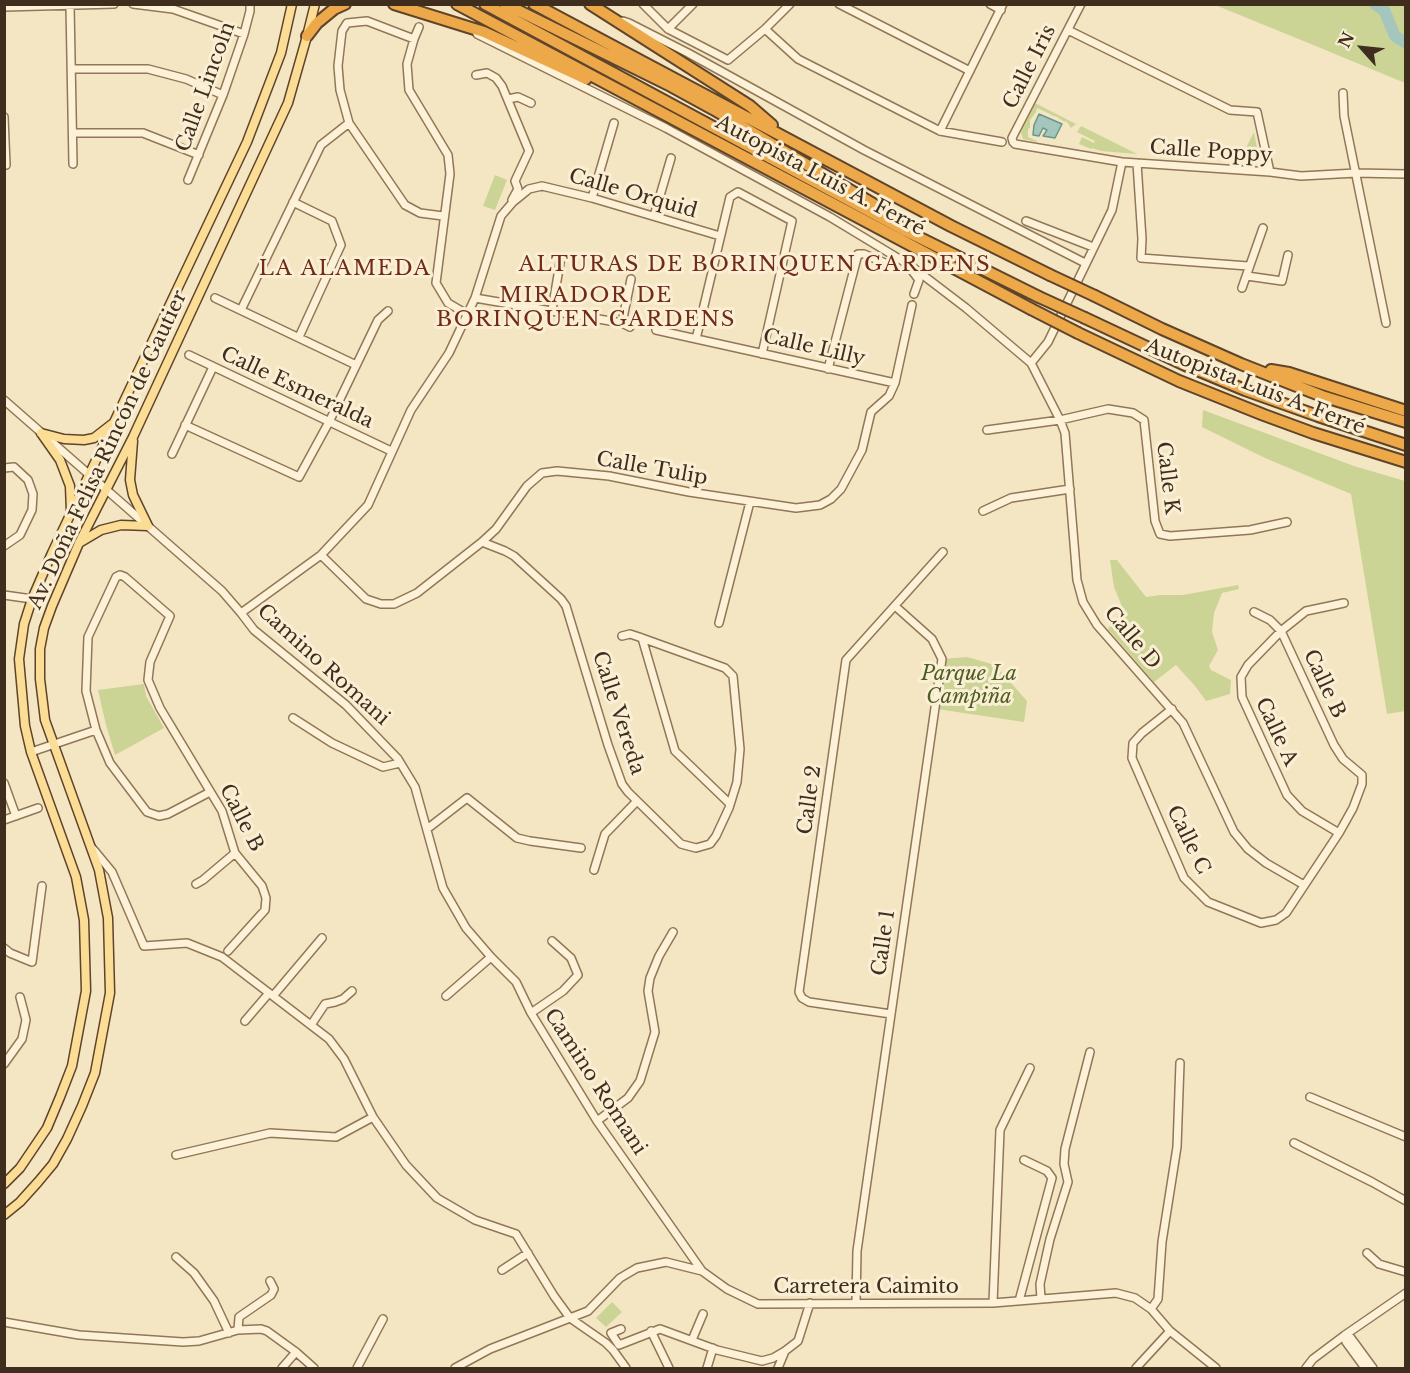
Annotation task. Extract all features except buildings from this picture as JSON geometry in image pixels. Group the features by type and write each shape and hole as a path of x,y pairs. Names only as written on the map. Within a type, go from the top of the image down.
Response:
{"highway":[{"path":"308,36 317,23 334,9 345,4"},
{"path":"394,4 484,32 573,74 631,96"},
{"name":"Autopista Luis A. Ferré","path":"457,4 1078,333 1179,381 1256,412 1313,433 1406,462"},
{"path":"485,4 906,231 1039,297 1185,365 1318,417 1406,446"},
{"path":"505,4 712,109 962,258"},
{"name":"Autopista Luis A. Ferré","path":"534,4 951,225 1162,329 1322,396 1406,422"},
{"path":"590,4 750,106 791,140"},
{"path":"1241,364 1289,374 1406,411"}],"main road":[{"name":"Av. Doña Felisa Rincón de Gautier","path":"4,1184 20,1167 46,1128 60,1097 72,1066 86,991 84,920 76,877 25,726 19,659 24,624 32,599 71,513 247,142 281,53 292,4"},
{"name":"Av. Doña Felisa Rincón de Gautier","path":"4,1215 20,1202 53,1164 67,1139 94,1073 110,993 108,918 99,870 45,720 40,679 40,649 44,628 103,487 133,437 288,104 315,4"},
{"path":"41,433 64,439 84,440 94,438 111,427 116,419"},
{"path":"41,433 60,460 70,486 71,513"},
{"path":"79,543 101,530 121,525 148,526 133,495 130,480 133,437"}],"street":[{"path":"4,7 114,4"},
{"path":"133,4 172,9 244,34"},
{"name":"Calle Lincoln","path":"188,180 224,95 244,34 250,4"},
{"path":"643,4 668,29 728,60 790,4"},
{"path":"668,29 693,4"},
{"path":"839,4 970,71"},
{"path":"940,131 1002,7 990,4"},
{"name":"Calle Iris","path":"1015,144 1012,138 1081,4"},
{"path":"70,6 73,164"},
{"path":"612,18 628,23 688,53 864,150 1085,263"},
{"path":"414,39 367,21 347,23 342,31 338,66 340,90 349,123 405,205 420,213 443,216"},
{"path":"462,25 673,131 830,217 906,263 966,308 1031,363 1048,342 1112,210 1122,162"},
{"path":"419,27 407,64 409,90 448,155 450,174 436,283 448,303 467,314"},
{"path":"765,29 798,59 940,131 1002,142"},
{"path":"1068,30 1230,110 1257,112 1270,172"},
{"path":"72,69 148,69 186,79 224,95"},
{"path":"242,613 321,555 368,505 411,410 449,353 475,298 501,216 518,189 515,181 529,151 502,86 496,78 487,73 476,75"},
{"path":"1343,93 1344,116 1386,323"},
{"path":"508,99 518,97 531,103"},
{"path":"4,117 6,165"},
{"path":"241,310 321,145 349,123"},
{"path":"592,198 614,123"},
{"path":"73,133 143,133 200,155"},
{"name":"Calle Poppy","path":"1015,144 1122,162 1301,176 1356,173 1406,174"},
{"path":"654,216 671,158"},
{"path":"1137,163 1141,258 1248,266"},
{"name":"Calle Orquid","path":"508,208 529,189 542,186 592,198 720,236"},
{"path":"696,339 730,197 738,192 792,221 762,354"},
{"path":"293,202 332,221 341,245 299,337"},
{"path":"1026,221 1093,247"},
{"path":"1242,288 1263,228"},
{"path":"828,369 858,254 864,254 892,266"},
{"path":"1247,276 1282,282 1288,255"},
{"path":"552,310 561,257"},
{"path":"906,263 919,280 914,294"},
{"path":"622,323 631,279"},
{"path":"215,298 356,365"},
{"path":"475,298 622,323 630,327"},
{"name":"Calle Tulip","path":"321,555 366,599 381,604 394,604 417,593 482,542 496,529 527,486 542,473 557,471 609,476 750,502 796,508 820,505 831,499 841,489 862,450 871,412 889,396 895,383 912,305"},
{"path":"185,424 299,477 329,422 378,320 388,311"},
{"name":"Calle Lilly","path":"656,330 895,383"},
{"name":"Calle Esmeralda","path":"189,355 391,451"},
{"name":"Calle D","path":"1031,363 1065,433 1077,580 1083,602 1097,625 1183,723 1234,832 1257,856 1304,885"},
{"path":"171,454 213,367"},
{"name":"Camino Romani","path":"4,400 222,591 254,630 346,705 383,742 400,763 415,787 443,888 466,928 490,957 516,982 531,1013 597,1121 702,1270"},
{"name":"Calle K","path":"1060,420 1108,409 1133,413 1144,420 1155,521 1160,534 1170,536 1250,530 1287,522"},
{"path":"987,430 1060,420"},
{"path":"4,468 14,467 28,480 33,494 32,510 20,535 4,546"},
{"path":"983,511 1011,498 1070,489"},
{"path":"719,622 750,502"},
{"name":"Calle Vereda","path":"482,542 514,556 566,606 618,778 628,792 681,844 696,848 710,844 730,804 737,782 740,749 733,676 725,668 642,638 630,634 622,636"},
{"name":"Calle 2","path":"891,1014 809,1002 802,998 799,992 846,660 943,552"},
{"name":"Calle B","path":"96,730 86,691 88,637 116,577 120,575 170,616 150,662 148,680 160,708 222,811 235,853 262,886 266,898 265,910 228,951"},
{"path":"4,595 32,599"},
{"name":"Calle A","path":"1339,833 1302,811 1287,795 1242,698 1241,676 1248,665 1281,631 1306,611 1344,603"},
{"name":"Calle 1","path":"856,1303 857,1251 942,659 932,639 895,606"},
{"name":"Calle B","path":"1254,612 1270,620 1281,631 1334,745 1343,759 1362,774"},
{"path":"642,638 675,751 730,804"},
{"name":"Calle C","path":"1172,709 1133,743 1132,758 1184,878 1208,902 1261,923 1276,920 1286,913 1353,808 1362,784 1362,774"},
{"path":"293,718 332,743 383,767 400,763"},
{"path":"32,752 96,730 110,763 147,812 159,816 168,814 210,792"},
{"path":"4,783 16,816"},
{"path":"427,829 467,798 517,838 581,848"},
{"path":"594,870 605,834 637,801"},
{"path":"4,820 38,808"},
{"path":"90,845 111,872 144,946 187,943 222,957 329,1039 344,1059 373,1117 406,1165 438,1198 474,1220 516,1234 570,1318 606,1343 626,1368"},
{"path":"196,884 235,853"},
{"path":"4,948 32,962 42,886"},
{"path":"597,1121 628,1098 640,1081 655,1032 648,991 650,978 673,932"},
{"path":"244,1022 322,938"},
{"path":"531,1013 563,991 578,975 571,958 552,941"},
{"path":"446,996 490,957"},
{"path":"311,1025 325,1004 343,999 352,990"},
{"path":"4,1064 22,1039 26,1020 20,997"},
{"path":"1041,1299 1040,1284 1050,1239 1068,1182 1064,1164 1065,1149 1090,1052"},
{"path":"1151,1310 1158,1299 1162,1242 1177,1147 1180,1064"},
{"path":"993,1303 1000,1130 1030,1068"},
{"path":"1310,1097 1406,1137"},
{"path":"176,1155 270,1133 336,1137 373,1117"},
{"path":"1294,1143 1406,1201"},
{"path":"1019,1301 1052,1178 1047,1171 1024,1160"},
{"path":"501,1270 528,1253"},
{"path":"1367,1253 1379,1264 1406,1272"},
{"path":"176,1257 195,1273 214,1301 229,1333"},
{"name":"Carretera Caimito","path":"455,1368 490,1348 588,1311 620,1278 638,1268 666,1262 702,1270 727,1289 758,1304 993,1303 1116,1293 1135,1298 1151,1310 1170,1331 1216,1368"},
{"path":"238,1330 239,1317 271,1295 274,1289 270,1281"},
{"path":"1306,1368 1313,1359 1345,1335 1406,1293"},
{"path":"621,1329 611,1333 619,1345 660,1329 714,1348 762,1361 785,1352 798,1341 810,1303"},
{"path":"692,1340 703,1314"},
{"path":"357,1368 382,1319"},
{"path":"4,1322 79,1335 183,1342 199,1341 238,1330 261,1329 296,1352 314,1368"},
{"path":"651,1331 669,1368"},
{"path":"1136,1368 1170,1331"},
{"path":"1345,1335 1346,1342 1365,1368"},
{"path":"1345,1335 1351,1338 1373,1368"},
{"path":"707,1368 714,1348"},
{"path":"282,1368 296,1352"},
{"path":"778,1368 785,1352"}],"green space":[{"path":"1215,5 1405,5 1405,83 1306,42"},
{"path":"1035,103 1076,124 1071,128 1067,122 1037,108 1030,120 1028,137 1037,142 1023,139 1021,132"},
{"path":"1081,126 1137,154 1101,151 1079,144 1082,137 1094,143 1095,141 1077,132"},
{"path":"1254,132 1258,154 1256,161 1253,163 1239,162"},
{"path":"495,175 507,180 495,210 483,206"},
{"path":"1203,410 1354,466 1405,481 1405,711 1387,714 1351,494 1265,458 1202,427"},
{"path":"1110,560 1117,560 1146,597 1183,595 1238,585 1239,589 1222,593 1214,613 1212,632 1218,650 1209,666 1211,670 1231,680 1230,694 1206,701 1176,665 1154,682 1108,629 1123,609 1114,587"},
{"name":"Parque La Campiña","path":"967,657 995,665 1027,701 1024,722 937,709 943,659"},
{"path":"144,684 146,696 164,728 115,755 98,690"},
{"path":"612,1302 622,1312 606,1327 596,1318"}],"water":[{"path":"1039,114 1062,124 1055,138 1043,136 1047,130 1043,128 1039,136 1033,135"}],"waterway":[{"path":"1375,4 1384,10 1395,36 1406,43"}],"district":[{"name":"ALTURAS DE BORINQUEN GARDENS","path":"755,265"},
{"name":"LA ALAMEDA","path":"345,269"},
{"name":"MIRADOR DE BORINQUEN GARDENS","path":"586,308"}]}
